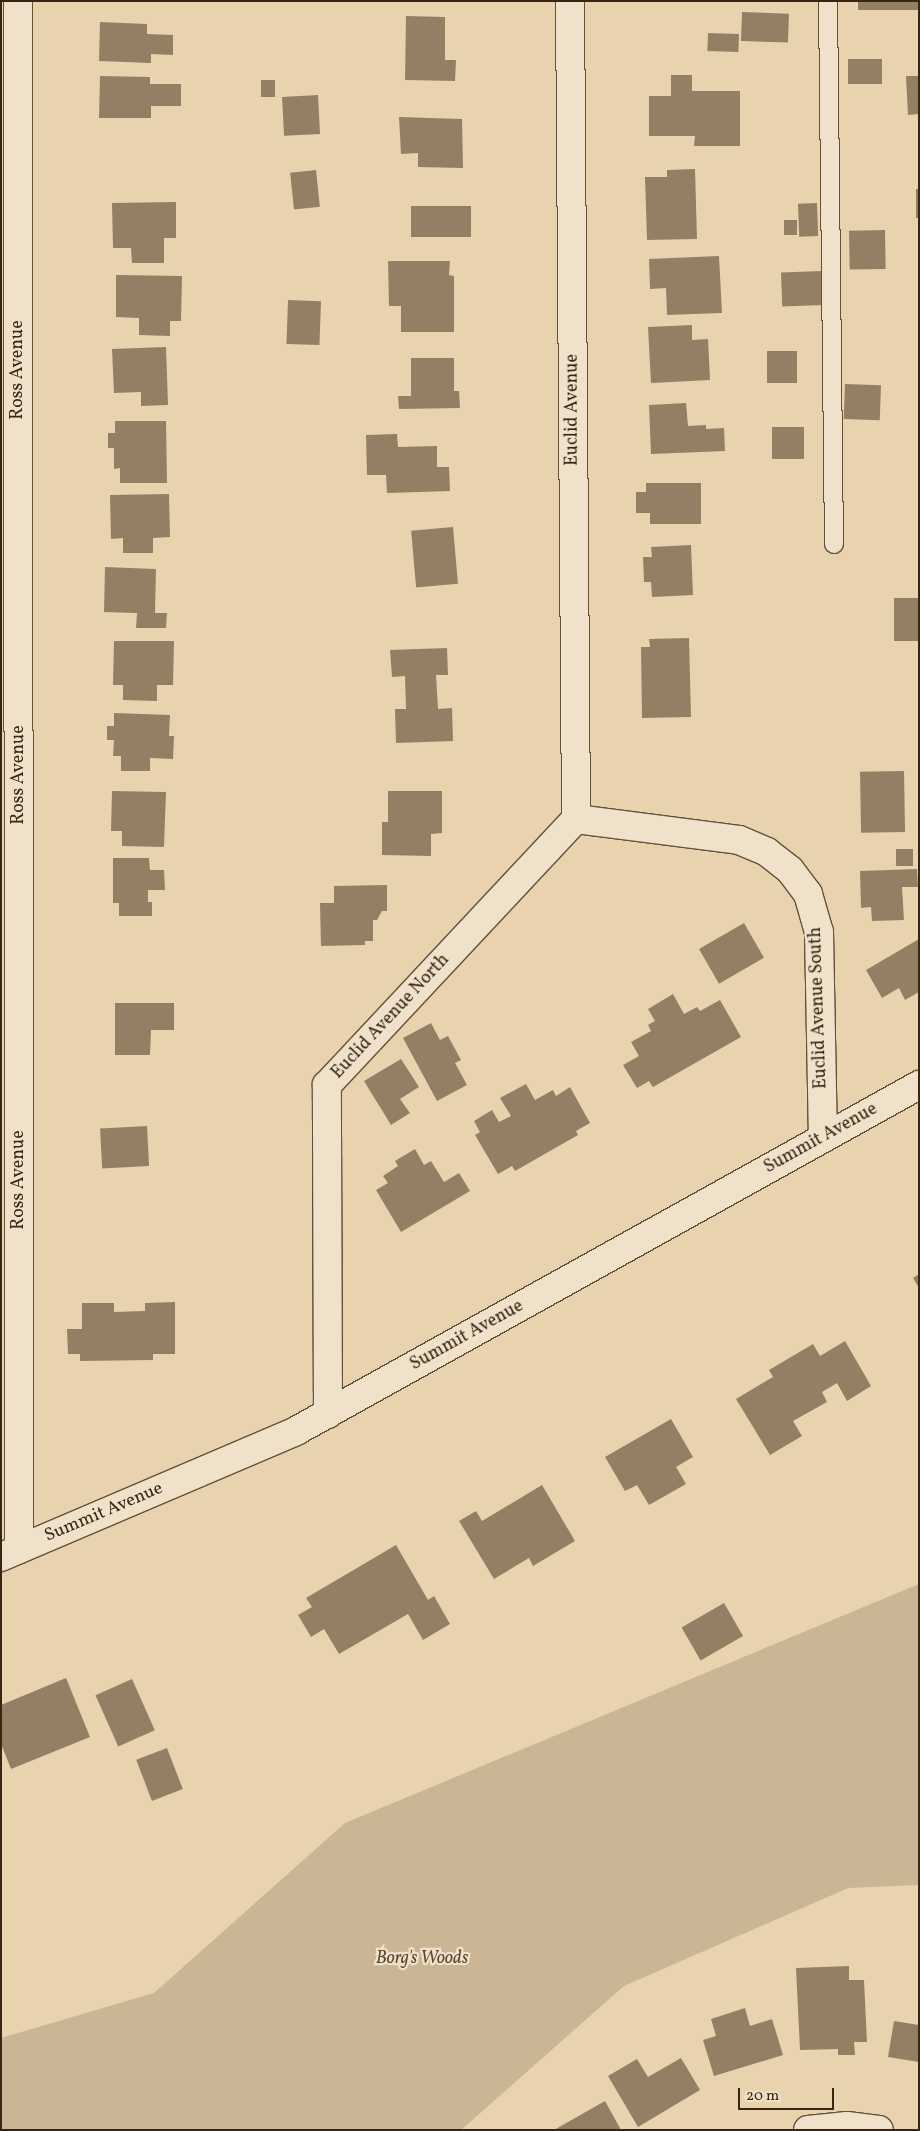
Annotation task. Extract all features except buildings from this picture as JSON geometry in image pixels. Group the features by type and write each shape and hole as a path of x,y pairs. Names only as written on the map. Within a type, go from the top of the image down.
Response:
{"street":[{"name":"Ross Avenue","path":"10,1553 10,424 18,1"},
{"name":"Euclid Avenue","path":"570,1 576,818"},
{"name":"Euclid Avenue South","path":"576,818 739,840 767,852 790,870 808,894 819,932 823,1138"},
{"name":"Euclid Avenue North","path":"328,1414 327,1085 576,818"},
{"name":"Summit Avenue","path":"10,1553 296,1431 919,1085"},
{"path":"808,2130 847,2126 879,2130"}],"lane":[{"path":"828,1 834,544"}],"green space":[{"name":"Borg's Woods","path":"919,1584 919,1885 848,1888 624,1986 461,2130 1,2130 1,2038 154,1993 345,1823"}]}
